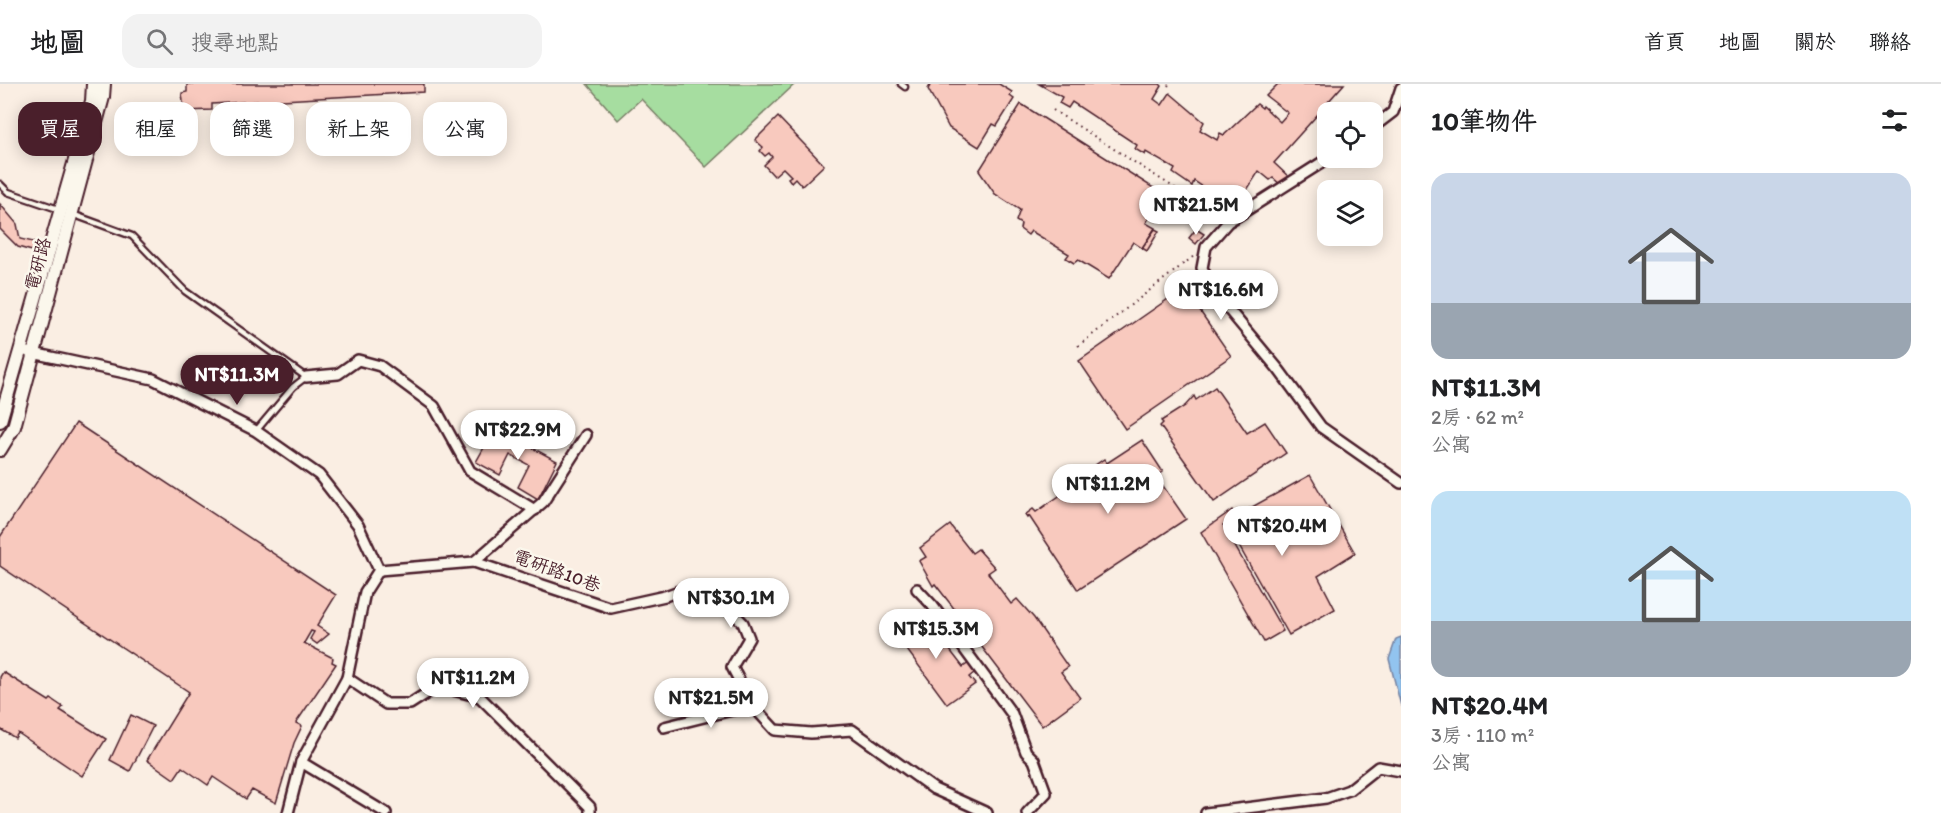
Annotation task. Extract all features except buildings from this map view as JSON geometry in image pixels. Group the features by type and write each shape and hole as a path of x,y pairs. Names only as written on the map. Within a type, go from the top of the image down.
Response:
{"street":[{"name":"電研路","path":"0,450 14,428 92,101 93,84"},
{"name":"電研路","path":"0,421 20,351 103,97 104,84"},
{"path":"1383,120 1393,112 1400,87"},
{"path":"1317,166 1228,222 1206,247 1202,268 1215,293 1279,370 1321,427 1401,483"},
{"path":"20,351 153,379 256,431 319,475 358,525 379,570 365,592 347,678 301,762 288,813"},
{"path":"306,377 338,374 358,360 380,366 434,406 470,471 535,510"},
{"path":"474,562 535,510 562,475 586,435"},
{"name":"電研路10巷","path":"379,570 474,562 611,608 690,587 706,590 743,622 749,638 732,668 752,705 775,730 812,733 852,730 934,789 987,813"},
{"path":"917,589 932,605 1012,714 1026,752 1034,760 1046,793 1027,813"},
{"path":"347,678 386,704 410,704 438,686 480,697 590,807 590,813"},
{"path":"664,727 752,705"},
{"path":"301,762 386,813"},
{"path":"1206,813 1326,798 1349,790 1378,767 1401,771"}],"lane":[{"path":"0,184 8,192 132,236 185,291 306,377 293,387 256,431"}],"path":[{"path":"1053,110 1228,222"},
{"path":"1078,346 1206,247"}],"green space":[{"path":"587,84 795,84 706,167 641,99 618,120"}],"water":[{"path":"1401,637 1401,706 1389,659 1396,639"}]}
